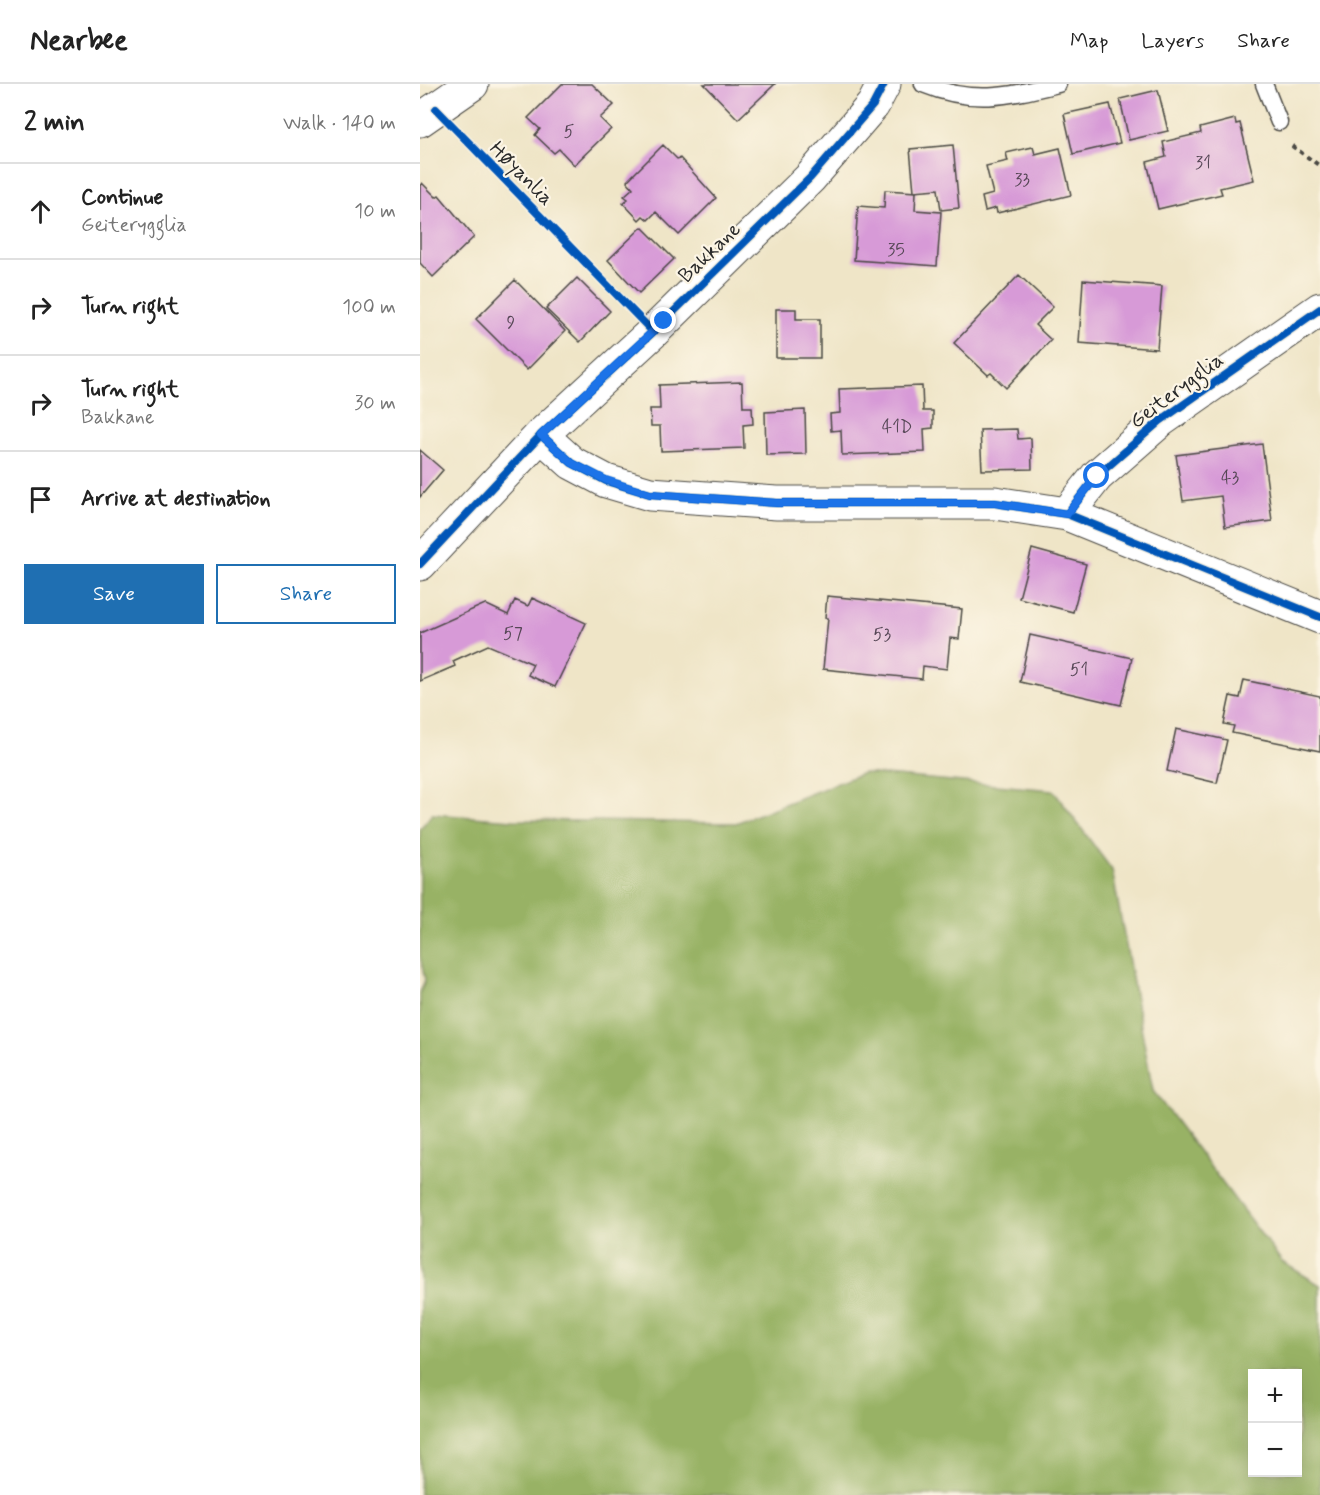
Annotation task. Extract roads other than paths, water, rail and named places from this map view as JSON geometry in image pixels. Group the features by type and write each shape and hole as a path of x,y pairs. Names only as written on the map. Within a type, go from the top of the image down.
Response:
{"street":[{"name":"Bakkane","path":"420,564 541,435 653,332 810,178 873,105 884,84"},
{"path":"420,120 454,89"},
{"name":"Geiterygglia","path":"1067,514 1097,476 1160,421 1320,309"},
{"path":"541,435 572,463 606,480 650,494 777,503 995,503 1067,514 1320,617"}],"lane":[{"path":"923,84 960,95 985,99 1058,84"},
{"path":"1264,84 1279,122"}]}
